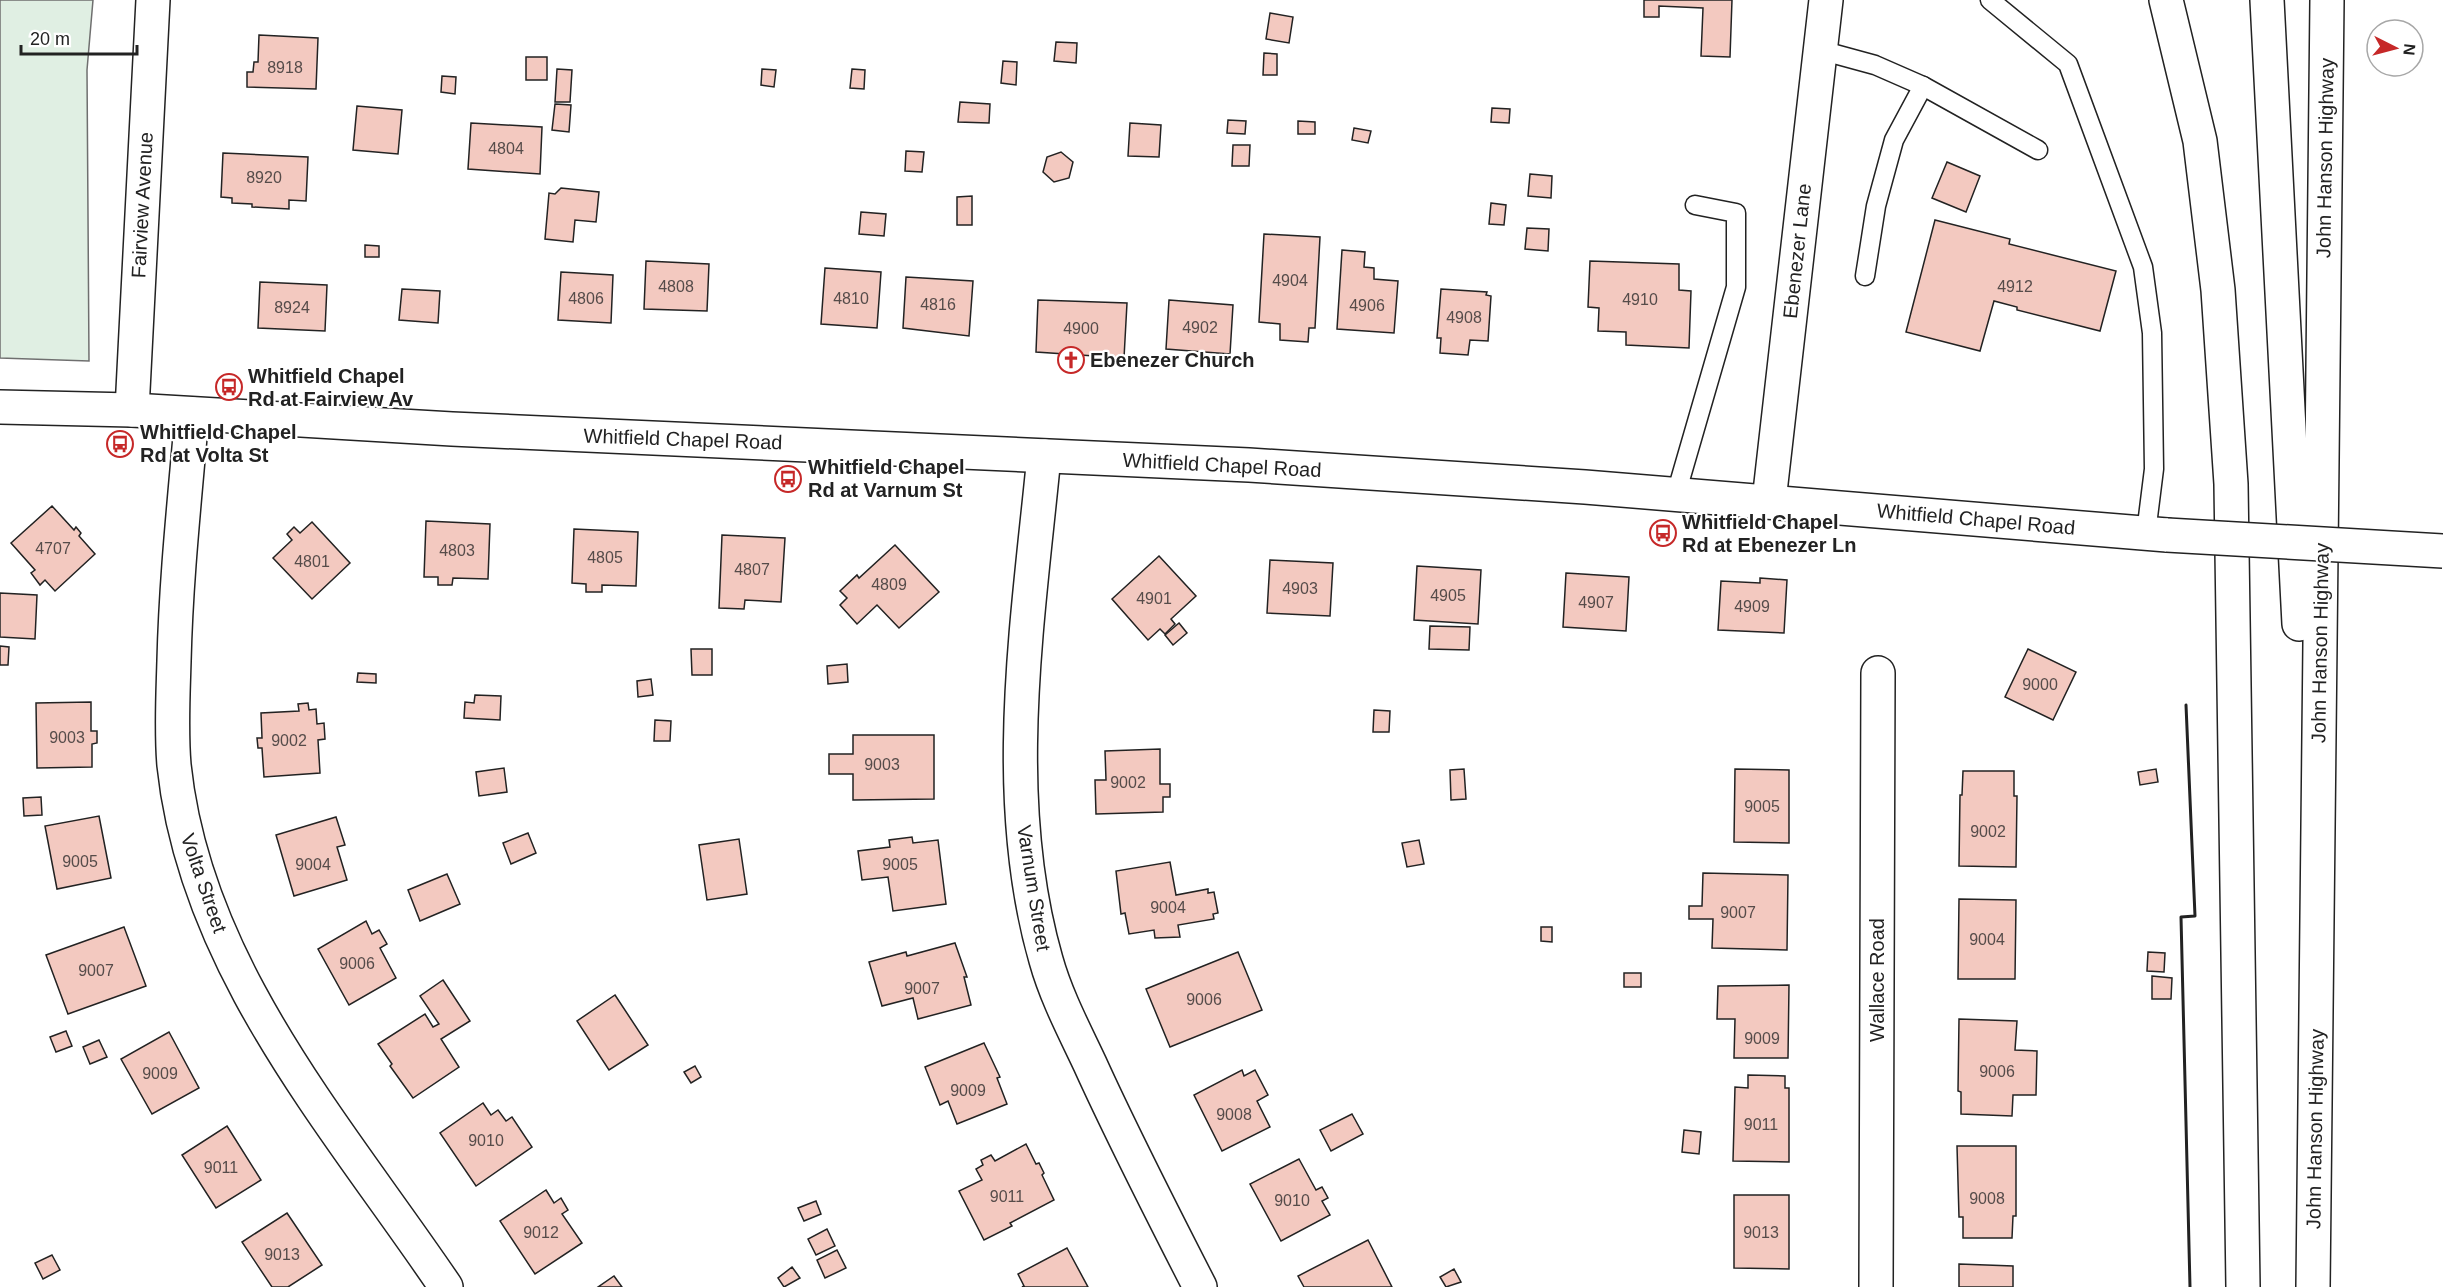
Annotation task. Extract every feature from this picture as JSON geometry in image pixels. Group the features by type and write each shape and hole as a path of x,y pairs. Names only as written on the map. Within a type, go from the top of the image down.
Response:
{"main road":[{"name":"Fairview Avenue","path":"132,410 153,0"},
{"name":"Ebenezer Lane","path":"1769,501 1826,0"},
{"path":"2166,0 2200,141 2218,290 2231,484 2243,1287"},
{"path":"2267,0 2294,492 2316,1004"},
{"name":"John Hanson Highway","path":"2313,1287 2327,0"},
{"name":"Whitfield Chapel Road","path":"0,407 132,410 1249,465 1769,501 2157,534 2443,550"},
{"name":"Volta Street","path":"192,414 177,586 172,719 174,765 182,817 195,867 212,916 271,1034 446,1287"},
{"name":"Varnum Street","path":"1044,456 1027,630 1021,785 1038,931 1062,1002 1113,1115 1200,1287"},
{"name":"Wallace Road","path":"1876,1287 1878,673"}],"lane":[{"path":"1990,0 2067,64 2143,267 2152,333 2157,534"},
{"path":"1821,50 1875,65 1923,86 2038,150"},
{"path":"1865,276 1876,206 1894,140 1923,86"},
{"path":"1676,494 1736,287 1736,213 1695,205"}],"green space":[{"path":"0,0 93,0 87,70 89,361 0,358"}],"building":[{"path":"1644,0 1732,0 1730,57 1701,56 1703,8 1659,6 1659,17 1644,17"},
{"path":"1270,13 1293,17 1289,43 1266,39"},
{"path":"259,35 318,38 316,89 247,87 247,72 253,72 254,62 258,62"},
{"path":"1056,42 1077,43 1076,63 1054,61"},
{"path":"1264,53 1277,54 1277,75 1263,75"},
{"path":"526,57 547,57 547,80 526,80"},
{"path":"1003,61 1017,62 1016,85 1001,83"},
{"path":"557,69 572,70 570,102 555,102"},
{"path":"762,69 776,70 774,87 761,85"},
{"path":"852,69 865,70 864,89 850,88"},
{"path":"442,76 456,77 455,94 441,92"},
{"path":"960,102 990,104 989,123 958,122"},
{"path":"555,104 571,105 569,132 552,130"},
{"path":"357,106 402,110 398,154 353,150"},
{"path":"1492,108 1510,109 1509,123 1491,122"},
{"path":"1228,120 1246,121 1245,134 1227,133"},
{"path":"1298,121 1315,122 1315,134 1298,134"},
{"path":"471,123 542,127 540,174 468,169"},
{"path":"1130,123 1161,125 1159,157 1128,156"},
{"path":"1354,128 1371,131 1368,143 1352,140"},
{"path":"1233,145 1250,145 1249,166 1232,166"},
{"path":"906,151 924,152 922,172 905,171"},
{"path":"1061,152 1073,162 1069,178 1054,182 1043,172 1047,157"},
{"path":"223,153 308,157 306,201 289,200 289,209 252,207 252,204 232,203 232,198 221,197"},
{"path":"1947,162 1980,176 1966,212 1932,198"},
{"path":"1530,174 1552,176 1551,198 1528,196"},
{"path":"561,188 599,192 596,222 575,220 573,242 545,239 549,193 555,194"},
{"path":"972,196 972,225 957,225 957,197"},
{"path":"1491,203 1506,205 1504,225 1489,224"},
{"path":"861,212 886,214 884,236 859,234"},
{"path":"1935,220 2010,239 2009,244 2116,271 2100,331 2017,310 2017,307 1994,301 1980,351 1906,332"},
{"path":"1527,228 1549,229 1548,251 1525,249"},
{"path":"1264,234 1320,237 1315,328 1309,328 1308,342 1280,340 1280,324 1259,322"},
{"path":"365,245 379,246 379,257 365,257"},
{"path":"1342,250 1365,252 1364,267 1374,268 1374,279 1398,281 1394,333 1337,329"},
{"path":"646,261 709,264 707,311 644,309"},
{"path":"1590,261 1679,264 1679,290 1691,291 1689,348 1626,345 1626,332 1598,331 1599,308 1588,307"},
{"path":"825,268 881,272 877,328 821,324"},
{"path":"561,272 613,275 611,323 558,320"},
{"path":"906,277 973,281 969,336 903,328"},
{"path":"260,282 327,285 325,331 258,328"},
{"path":"402,289 440,291 438,323 399,320"},
{"path":"1441,289 1487,292 1486,295 1491,296 1488,341 1470,340 1468,355 1440,353 1441,338 1437,338"},
{"path":"1038,300 1127,303 1124,358 1036,352"},
{"path":"1169,300 1233,305 1230,354 1166,349"},
{"path":"52,506 74,530 76,527 81,533 79,536 95,554 55,591 45,580 40,585 31,573 35,570 11,543"},
{"path":"426,521 490,524 488,579 453,578 452,585 438,585 438,577 424,577"},
{"path":"312,522 350,563 312,599 273,558 292,540 287,534 294,527 300,533"},
{"path":"574,529 638,532 636,586 602,585 602,592 586,592 586,584 572,583"},
{"path":"722,535 785,538 781,602 745,600 744,609 719,608"},
{"path":"895,545 939,592 899,628 877,605 857,624 840,605 847,598 840,591 857,575 859,578"},
{"path":"1159,556 1196,596 1171,619 1175,624 1165,634 1160,629 1148,640 1112,599"},
{"path":"1270,560 1333,563 1330,616 1267,613"},
{"path":"1417,566 1481,570 1478,624 1414,620"},
{"path":"1566,573 1629,577 1626,631 1563,627"},
{"path":"1760,578 1787,580 1784,633 1718,630 1721,581 1760,583"},
{"path":"0,593 37,595 35,639 0,637"},
{"path":"1179,623 1187,633 1173,645 1165,635"},
{"path":"1430,626 1470,627 1469,650 1429,649"},
{"path":"0,646 9,647 8,665 0,665"},
{"path":"691,649 712,649 712,675 692,675"},
{"path":"2028,649 2076,672 2053,720 2005,697"},
{"path":"847,664 848,682 828,684 827,666"},
{"path":"358,673 376,674 376,683 357,682"},
{"path":"651,679 653,695 638,697 637,681"},
{"path":"475,695 501,696 500,720 464,718 465,702 474,703"},
{"path":"91,702 91,731 97,731 97,743 92,744 92,767 37,768 36,703"},
{"path":"308,703 309,710 316,709 317,724 324,723 325,739 318,740 320,773 264,777 262,748 258,748 257,738 262,738 261,713 299,711 298,704"},
{"path":"1374,710 1390,711 1389,732 1373,732"},
{"path":"655,720 671,721 670,741 654,741"},
{"path":"853,735 934,735 934,799 853,800 853,774 829,774 829,754 853,754"},
{"path":"1160,749 1160,784 1170,784 1170,797 1163,797 1163,812 1096,814 1095,780 1106,780 1105,751"},
{"path":"504,768 507,792 479,796 476,772"},
{"path":"1464,769 1466,799 1451,800 1450,770"},
{"path":"1735,769 1789,770 1789,843 1734,842"},
{"path":"2156,769 2158,782 2140,785 2138,772"},
{"path":"1963,771 2014,771 2014,796 2017,796 2016,867 1959,866 1960,795 1962,795"},
{"path":"41,797 42,815 24,816 23,798"},
{"path":"99,816 111,878 57,889 45,826"},
{"path":"336,817 345,845 337,847 347,880 294,896 276,835"},
{"path":"528,833 536,853 511,864 503,843"},
{"path":"912,837 913,843 938,840 946,904 893,911 888,877 862,880 858,851 890,847 889,840"},
{"path":"739,839 747,894 707,900 699,845"},
{"path":"1419,840 1424,864 1407,867 1402,843"},
{"path":"1170,862 1176,895 1208,889 1208,893 1214,892 1218,913 1213,914 1214,919 1178,925 1180,937 1155,938 1154,930 1129,934 1125,913 1121,914 1116,871"},
{"path":"1703,873 1788,875 1787,950 1712,948 1713,919 1689,919 1689,906 1702,906"},
{"path":"447,874 460,904 420,921 408,890"},
{"path":"1959,899 2016,900 2015,979 1958,979"},
{"path":"366,921 372,934 379,930 387,944 380,948 396,978 349,1005 318,949"},
{"path":"124,927 146,986 68,1014 46,955"},
{"path":"1541,927 1552,927 1552,942 1541,941"},
{"path":"955,943 967,977 964,977 971,1005 918,1019 913,998 882,1006 869,962 906,952 907,956"},
{"path":"1238,952 1262,1010 1170,1047 1146,989"},
{"path":"2148,952 2165,953 2164,972 2147,971"},
{"path":"1624,973 1641,973 1641,987 1624,987"},
{"path":"2152,976 2172,978 2171,999 2152,999"},
{"path":"443,980 470,1021 441,1039 459,1067 413,1098 390,1066 392,1064 378,1044 425,1014 433,1027 439,1024 420,996"},
{"path":"1789,985 1788,1058 1734,1058 1735,1019 1717,1019 1718,986"},
{"path":"615,995 648,1045 609,1070 577,1021"},
{"path":"1959,1019 2017,1021 2015,1050 2037,1051 2036,1095 2013,1095 2012,1116 1961,1114 1961,1092 1958,1091"},
{"path":"66,1031 72,1046 56,1052 50,1037"},
{"path":"169,1032 199,1088 152,1114 121,1059"},
{"path":"99,1040 107,1057 90,1064 83,1047"},
{"path":"984,1043 1000,1077 997,1078 1007,1104 957,1124 948,1101 940,1105 925,1067"},
{"path":"695,1066 701,1077 691,1083 684,1072"},
{"path":"1242,1070 1244,1076 1255,1070 1268,1095 1257,1101 1270,1127 1222,1151 1194,1095"},
{"path":"1748,1075 1785,1076 1785,1088 1789,1088 1789,1162 1733,1161 1735,1087 1748,1088"},
{"path":"483,1103 491,1115 498,1110 506,1121 512,1117 532,1147 476,1186 440,1133"},
{"path":"1352,1114 1363,1134 1331,1151 1320,1130"},
{"path":"227,1126 261,1180 216,1208 182,1155"},
{"path":"1684,1130 1701,1132 1699,1154 1682,1152"},
{"path":"1026,1144 1036,1164 1039,1163 1044,1173 1042,1175 1054,1200 1010,1223 1012,1226 984,1240 959,1191 982,1180 976,1169 983,1165 981,1160 991,1155 995,1161"},
{"path":"1957,1146 2016,1146 2016,1216 2013,1216 2012,1238 1963,1238 1963,1217 1959,1217"},
{"path":"1299,1159 1316,1190 1322,1187 1328,1198 1322,1201 1330,1215 1281,1241 1250,1184"},
{"path":"546,1190 554,1203 561,1198 568,1210 562,1214 582,1243 535,1274 500,1221"},
{"path":"1734,1195 1789,1195 1789,1269 1734,1268"},
{"path":"816,1201 821,1214 804,1221 798,1208"},
{"path":"287,1213 322,1265 288,1287 272,1287 242,1242"},
{"path":"827,1229 835,1246 816,1255 808,1239"},
{"path":"1368,1240 1392,1287 1304,1287 1298,1276"},
{"path":"1067,1248 1088,1287 1022,1287 1024,1286 1018,1274"},
{"path":"837,1250 846,1268 825,1278 817,1260"},
{"path":"52,1255 60,1270 43,1279 35,1263"},
{"path":"1959,1264 2013,1266 2013,1287 1959,1287"},
{"path":"792,1267 800,1278 784,1287 778,1278"},
{"path":"1454,1269 1461,1282 1446,1287 1440,1277"},
{"path":"614,1276 622,1287 598,1287"}],"wall":[{"path":"2186,705 2195,916 2181,917 2190,1287"}],"place":[{"name":"Ebenezer Church","path":"1071,360"},
{"name":"Whitfield Chapel Rd at Fairview Av","path":"229,387"},
{"name":"Whitfield Chapel Rd at Volta St","path":"120,444"},
{"name":"Whitfield Chapel Rd at Varnum St","path":"788,479"},
{"name":"Whitfield Chapel Rd at Ebenezer Ln","path":"1663,533"}]}
